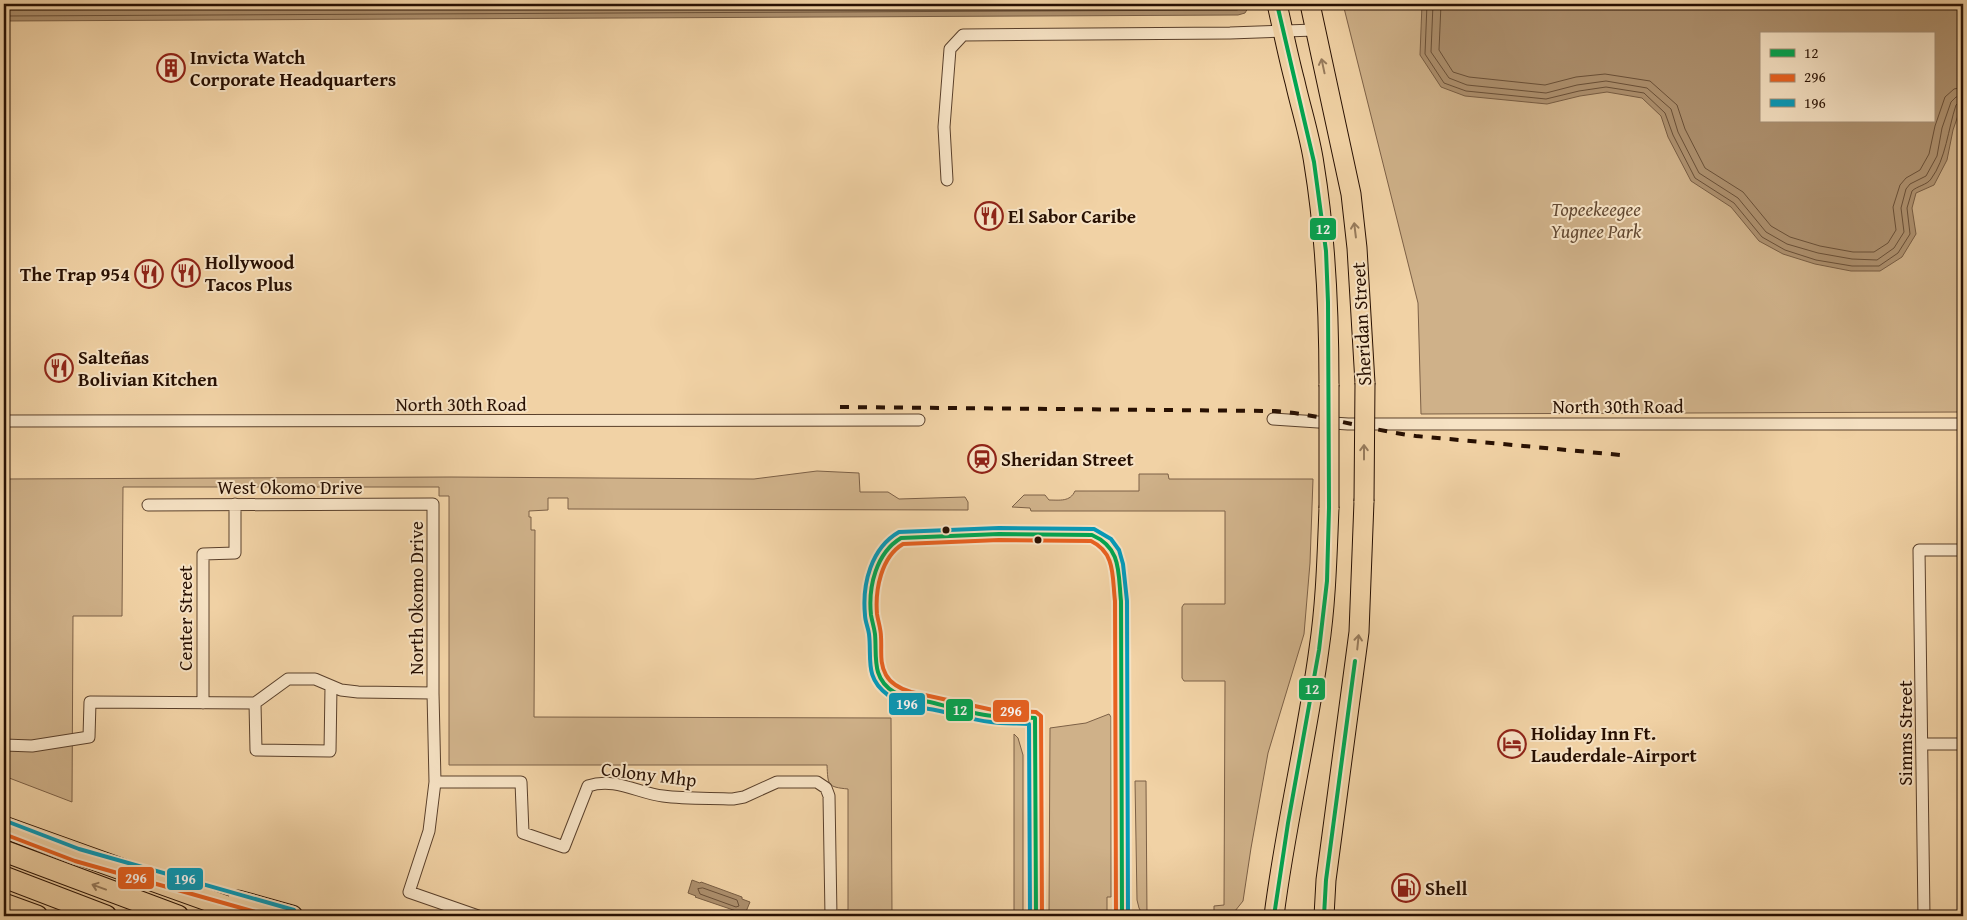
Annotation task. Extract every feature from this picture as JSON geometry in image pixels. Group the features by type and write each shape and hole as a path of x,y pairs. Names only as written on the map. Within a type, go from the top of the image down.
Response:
{"highway":[{"path":"4,827 252,916"},
{"path":"4,851 178,916"},
{"path":"77,854 292,916"},
{"path":"4,878 106,916"},
{"path":"4,904 37,916"}],"main road":[{"name":"Sheridan Street","path":"1274,916 1286,833 1319,650 1327,581 1329,508 1326,250 1314,162 1277,4"},
{"name":"Sheridan Street","path":"1310,4 1350,194 1358,258 1365,383 1364,501 1359,632 1326,880 1324,916"}],"street":[{"path":"947,180 944,127 950,50 964,35 1315,30"},
{"name":"North 30th Road","path":"1273,419 1348,424 1963,424"},
{"name":"North 30th Road","path":"4,421 919,420"},
{"name":"Center Street","path":"203,703 203,554 235,553 235,504"},
{"name":"West Okomo Drive","path":"148,505 433,504"},
{"name":"North Okomo Drive","path":"433,504 435,782 429,831 409,892 478,916"},
{"name":"Simms Street","path":"1924,916 1919,550 1963,550"},
{"path":"4,745 32,746 89,737 90,702 255,703 288,679 315,679 340,690 358,692 433,693"},
{"path":"255,703 256,750 330,751 331,687"},
{"path":"1922,744 1963,744"},
{"name":"Colony Mhp","path":"435,782 521,782 523,833 564,847 588,786 597,782 632,786 665,796 734,799 744,797 777,782 817,782 822,784 829,796 831,916"}],"green space":[{"name":"Topeekeegee Yugnee Park","path":"1343,4 1963,4 1963,412 1421,414 1418,303"},
{"path":"817,471 859,473 860,492 888,492 899,499 965,497 968,502 968,510 568,509 568,498 548,498 548,510 529,511 531,530 535,530 534,717 891,718 892,916 839,916 838,910 848,910 848,789 830,784 827,765 449,765 449,496 439,496 439,487 123,487 122,616 73,616 72,802 4,776 4,479 451,477 754,479"},
{"path":"1139,474 1168,474 1169,479 1313,479 1310,563 1304,634 1268,753 1243,901 1231,916 1214,916 1214,906 1224,905 1225,681 1184,681 1182,678 1182,607 1184,604 1225,604 1225,511 1031,511 1030,508 1012,507 1024,495 1045,495 1049,500 1061,500 1067,499 1075,491 1139,491"},
{"path":"1109,714 1111,717 1111,897 1107,897 1107,916 1049,916 1050,728 1086,723"},
{"path":"1014,734 1018,738 1023,755 1023,916 1014,916"},
{"path":"1135,781 1146,781 1147,916 1143,915 1137,900"}],"water":[{"path":"4,4 1247,4 1248,8 1245,13 1238,15 4,21"},
{"path":"1422,4 1963,4 1963,101 1953,130 1947,160 1934,185 1916,193 1912,208 1916,234 1902,257 1880,271 1851,271 1815,264 1783,254 1759,241 1731,207 1691,181 1668,137 1661,116 1642,98 1607,92 1547,104 1465,96 1441,87 1420,55"},
{"path":"692,880 742,897 742,899 750,902 745,914 688,893"}],"railway":[{"path":"840,407 1275,411 1416,436 1621,455"}],"transit line":[{"name":"12","path":"1274,916 1288,823 1319,650 1327,581 1329,508 1326,251 1314,162 1277,4"},
{"name":"196","path":"1030,916 1029,724 984,721 917,707 888,695 875,682 872,675 869,634 865,620 864,603 867,579 870,568 881,547 899,532 999,528 1094,529 1111,539 1119,550 1123,564 1127,601 1128,916"},
{"name":"12","path":"1036,916 1035,718 986,715 908,698 894,692 878,673 875,634 870,604 871,593 876,572 885,552 901,538 999,534 1092,535 1102,540 1114,554 1117,562 1121,601 1122,916"},
{"name":"296","path":"1042,916 1041,716 1036,712 993,710 911,692 897,686 888,678 882,661 877,595 881,575 889,557 903,544 999,540 1091,541 1105,552 1113,575 1115,601 1116,916"},
{"name":"12","path":"1324,916 1326,880 1355,661"},
{"name":"196","path":"6,821 79,849 294,910"},
{"name":"296","path":"4,834 75,861 270,916"}],"place":[{"name":"Invicta Watch Corporate Headquarters","path":"171,68"},
{"name":"El Sabor Caribe","path":"989,216"},
{"name":"Hollywood Tacos Plus","path":"186,273"},
{"name":"The Trap 954","path":"149,274"},
{"name":"Salteñas Bolivian Kitchen","path":"59,368"},
{"name":"Sheridan Street","path":"982,459"},
{"name":"Holiday Inn Ft. Lauderdale-Airport","path":"1512,744"},
{"name":"Shell","path":"1406,888"}]}
